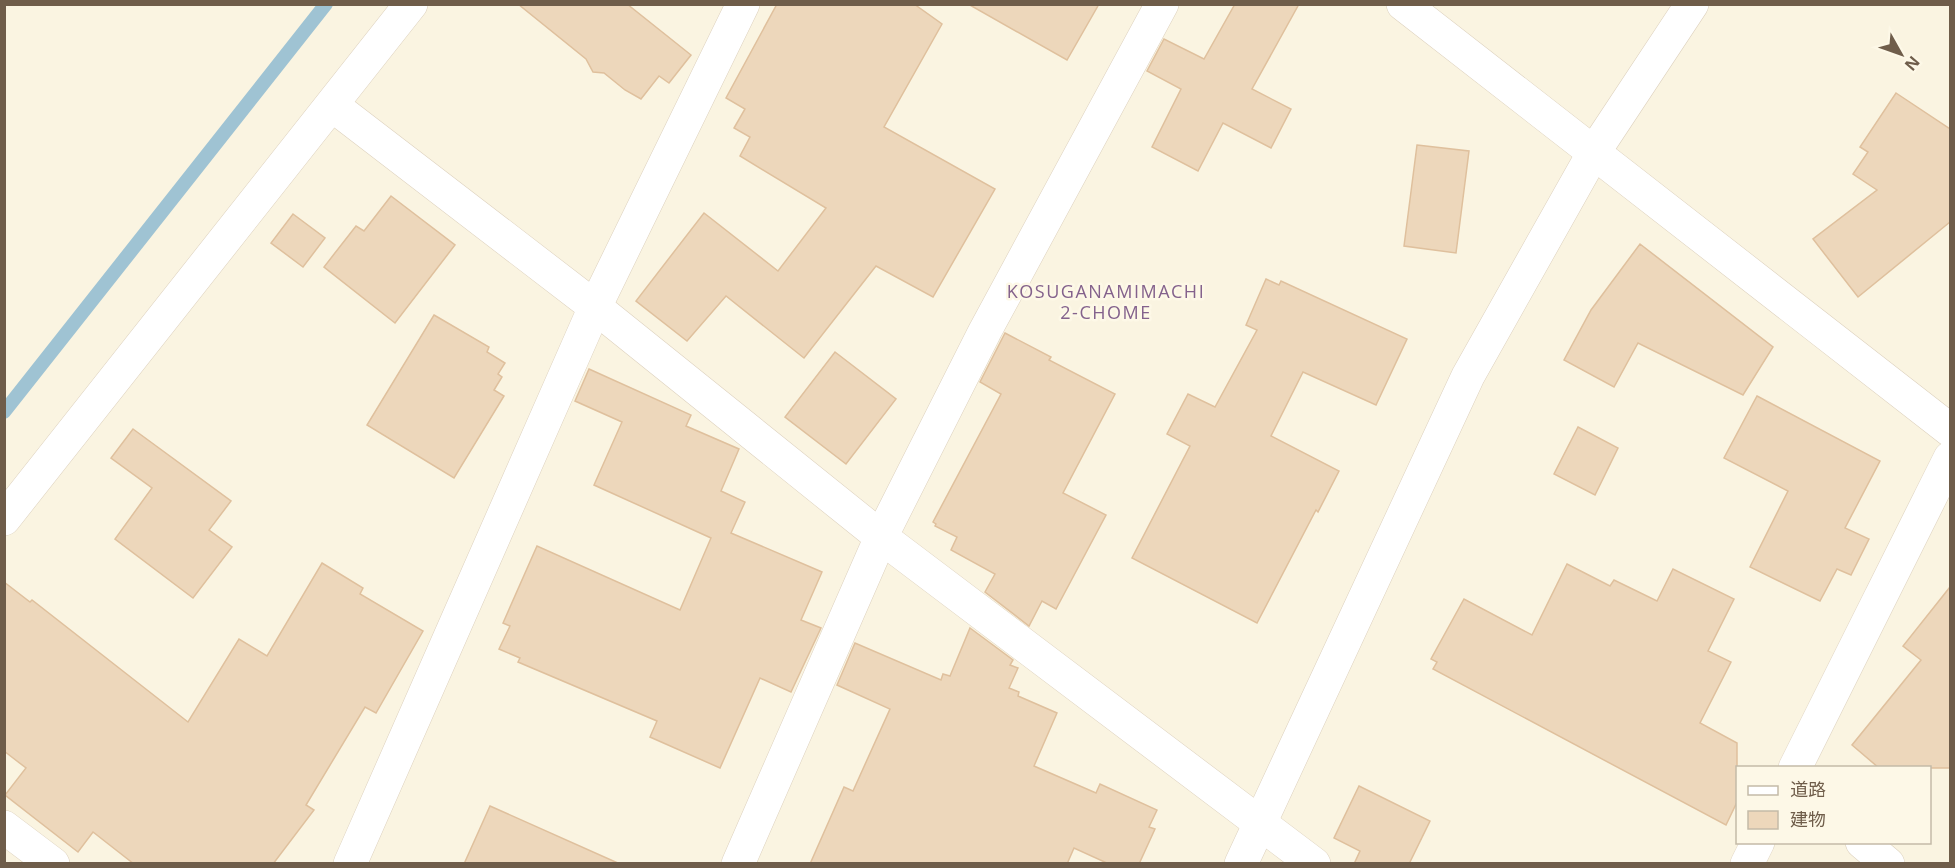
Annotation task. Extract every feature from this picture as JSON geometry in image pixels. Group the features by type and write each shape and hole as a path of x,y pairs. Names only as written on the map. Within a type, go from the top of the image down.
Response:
{"street":[{"path":"4,519 411,4"},
{"path":"351,864 595,307 743,4"},
{"path":"738,864 881,537 985,331 1162,4"},
{"path":"1403,4 1950,430"},
{"path":"1241,864 1468,376 1594,152 1692,4"},
{"path":"332,105 595,307 881,537 1314,864"},
{"path":"1796,766 1950,458"},
{"path":"4,826 53,864"},
{"path":"1747,864 1757,844"},
{"path":"1863,844 1888,864"}],"building":[{"path":"518,4 627,4 691,55 669,83 659,76 641,99 625,90 604,73 593,72 586,59"},
{"path":"777,4 914,4 942,24 884,127 995,189 933,297 876,266 804,358 726,296 687,341 636,301 704,213 778,271 826,208 740,156 750,137 734,128 745,109 726,98"},
{"path":"968,4 1099,4 1067,60"},
{"path":"1235,4 1299,4 1252,89 1291,109 1271,148 1223,123 1198,171 1152,147 1181,89 1147,71 1164,39 1204,59"},
{"path":"1896,93 1950,129 1950,222 1858,297 1813,239 1877,190 1853,174 1868,152 1860,147"},
{"path":"1417,145 1469,151 1456,253 1404,246"},
{"path":"391,196 455,245 395,323 324,267 356,226 364,231"},
{"path":"293,214 325,238 303,267 271,243"},
{"path":"1640,244 1773,347 1743,395 1638,343 1614,387 1564,360 1591,310"},
{"path":"1266,279 1279,285 1281,281 1407,339 1376,405 1303,372 1271,436 1339,471 1257,623 1132,558 1190,446 1167,434 1188,394 1215,407 1257,330 1246,325"},
{"path":"434,315 489,347 487,352 505,363 498,374 502,377 494,390 504,396 454,478 367,425"},
{"path":"1005,333 1051,357 1049,360 1115,394 1063,493 1106,515 1056,609 1042,601 1029,626 985,592 995,574 951,550 957,537 935,526 933,522 1001,394 980,382"},
{"path":"835,352 896,399 846,464 785,417"},
{"path":"589,369 691,415 686,426 739,449 721,491 745,502 731,533 822,572 801,620 821,628 791,692 760,678 720,768 650,737 657,721 518,662 520,658 499,649 510,626 503,623 537,546 680,610 711,538 594,485 622,422 575,401"},
{"path":"1757,396 1880,461 1845,528 1869,539 1851,575 1837,569 1820,601 1750,567 1788,491 1724,458"},
{"path":"1578,427 1618,448 1595,495 1554,474"},
{"path":"133,429 231,501 209,530 232,547 193,598 115,539 152,488 111,458"},
{"path":"322,563 363,588 360,594 423,631 376,713 365,707 306,805 314,810 273,864 134,864 93,832 78,852 5,795 26,768 4,751 4,582 30,602 32,600 188,722 239,639 267,656"},
{"path":"1567,564 1610,586 1614,580 1657,601 1673,569 1734,599 1708,651 1731,662 1700,723 1737,743 1736,804 1726,825 1433,669 1437,662 1431,659 1464,599 1532,635"},
{"path":"1950,587 1950,768 1877,766 1852,745 1921,660 1903,646"},
{"path":"970,628 1013,660 1010,665 1018,668 1009,688 1019,692 1018,696 1057,713 1034,766 1096,793 1100,784 1157,810 1149,827 1155,829 1139,864 1109,864 1074,848 1067,864 810,864 844,787 853,791 890,709 837,685 855,643 941,680 943,674 950,676"},
{"path":"1359,786 1430,821 1409,864 1354,864 1360,851 1334,838"},
{"path":"490,806 620,864 464,864"}],"waterway":[{"path":"4,412 326,4"}],"district":[{"name":"KOSUGANAMIMACHI 2-CHOME","path":"1106,302"}]}
